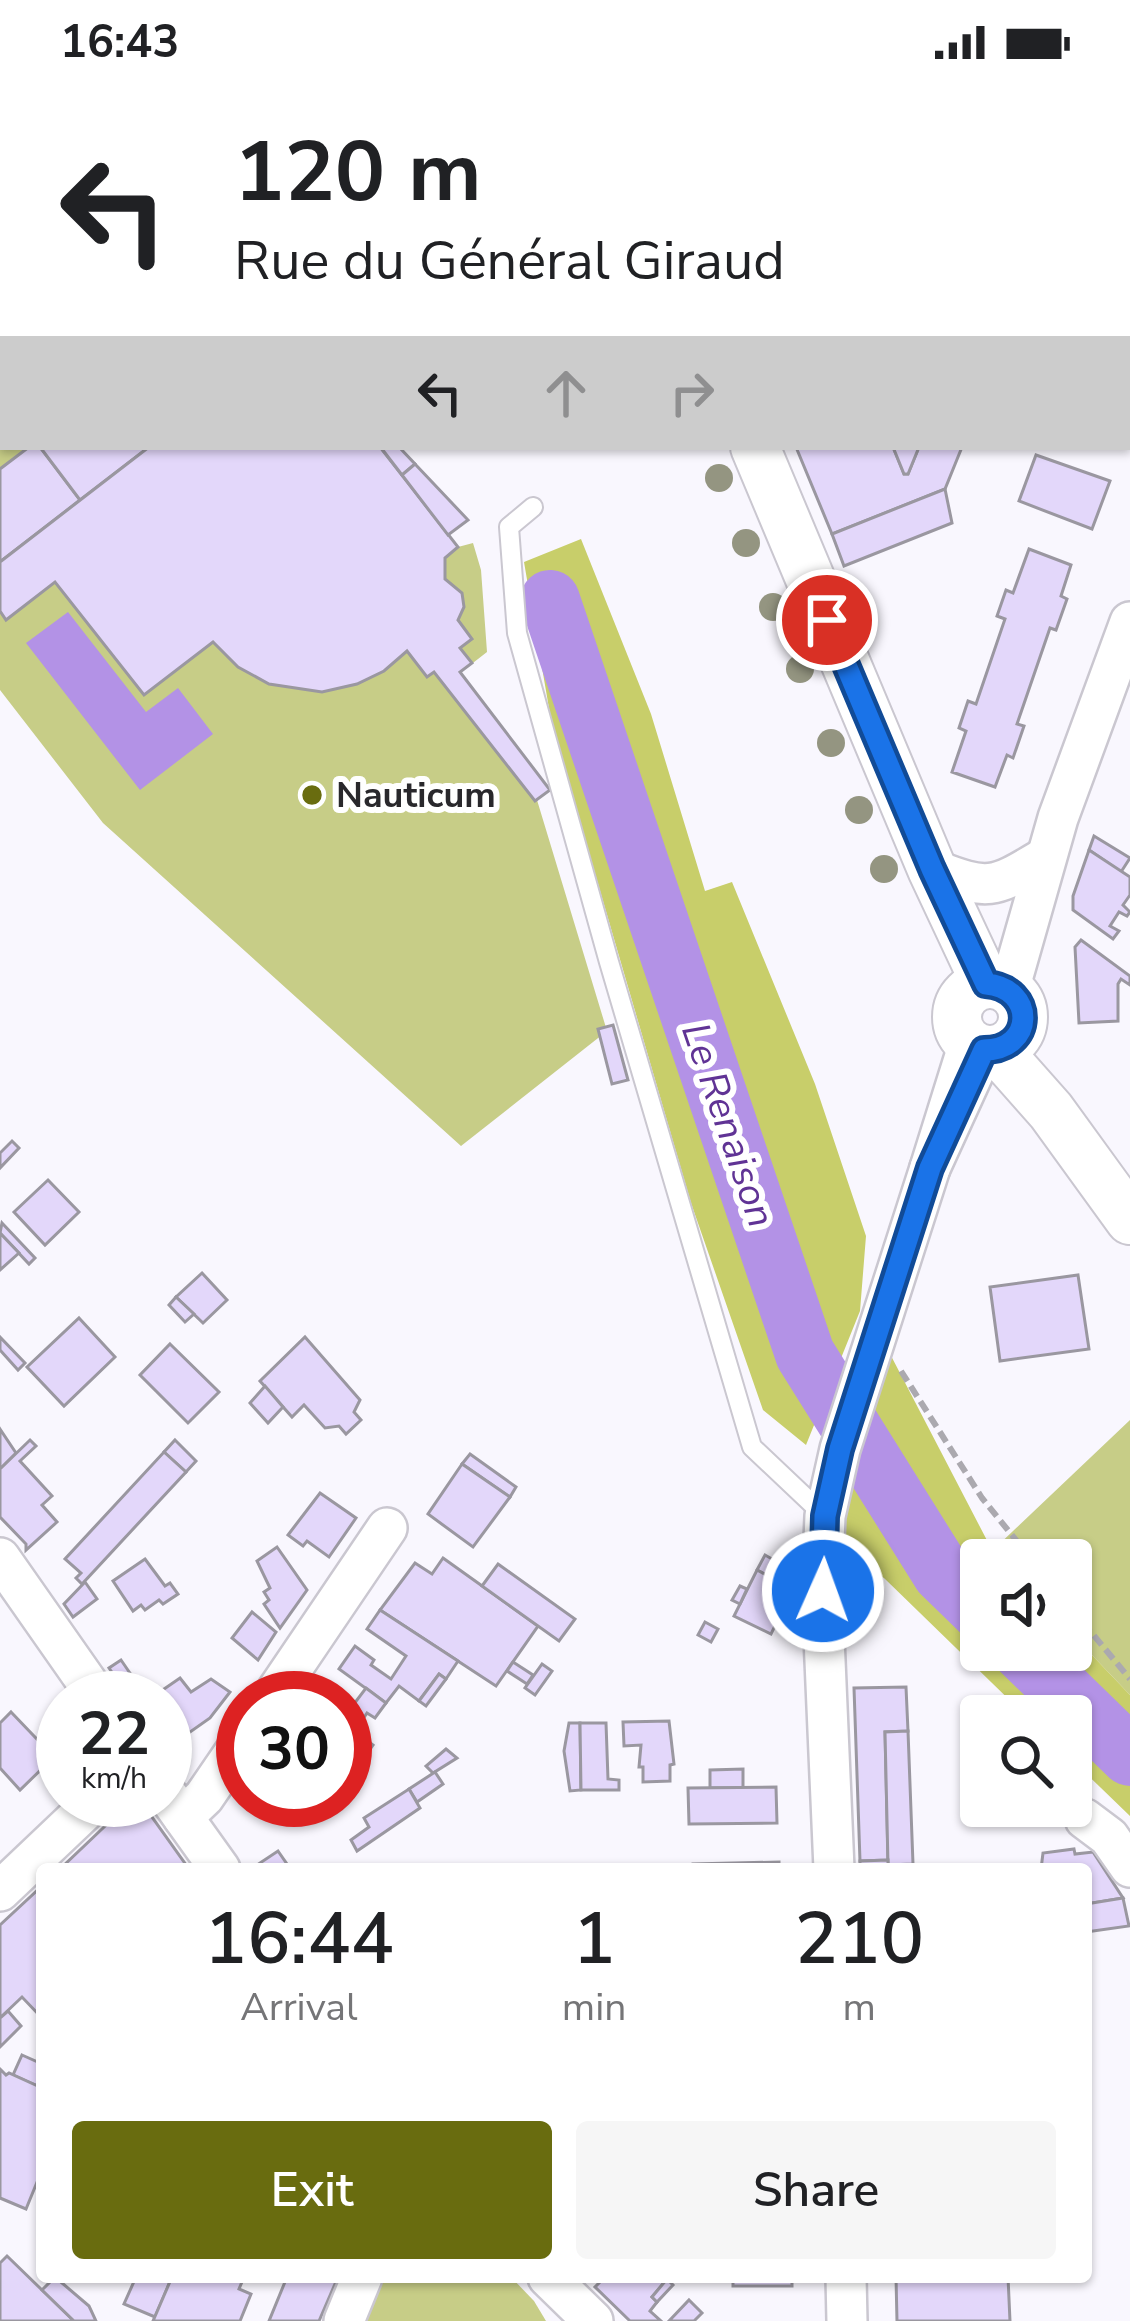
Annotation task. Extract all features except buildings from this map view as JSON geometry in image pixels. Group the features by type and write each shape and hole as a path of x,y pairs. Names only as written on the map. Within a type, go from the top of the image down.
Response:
{"street":[{"path":"756,450 990,1017 1130,1220"},
{"path":"834,1863 823,1591 825,1516 840,1449 930,1168 990,1017 1130,622"},
{"path":"932,869 970,884 1000,884 1046,857"},
{"path":"290,1671 387,1528"},
{"path":"0,1558 79,1671"},
{"path":"192,1800 204,1797 216,1779"},
{"path":"1092,1825 1109,1838 1130,1868"},
{"path":"0,1891 68,1827"},
{"path":"190,1827 216,1863"},
{"path":"344,2321 360,2283"},
{"path":"554,2283 593,2321"},
{"path":"846,2283 847,2321"}],"lane":[{"path":"533,507 509,527 517,633 608,962 752,1447 825,1516"}],"path":[{"path":"877,1334 982,1498 1015,1539"},
{"path":"1092,1633 1130,1679"}],"green space":[{"name":"Nauticum","path":"0,450 402,450 468,520 449,535 458,547 473,543 481,570 487,652 460,673 550,790 537,800 607,1031 461,1146 103,823 0,690"},
{"path":"581,539 651,714 705,891 732,882 815,1084 866,1236 860,1311 806,1445 763,1410 691,1203 552,726 524,562"},
{"path":"888,1350 986,1539 960,1539 960,1652 884,1578 837,1552 846,1464"},
{"path":"1130,1420 1130,1695 1092,1655 1092,1539 1005,1539"},
{"path":"1092,1655 1130,1695 1130,1816 1092,1779 1092,1695 1004,1695 980,1671 1092,1671"},
{"path":"382,2283 517,2283 546,2321 366,2321"}],"shaded area":[{"path":"68,612 146,712 178,688 213,734 140,790 26,643"}],"waterway":[{"name":"Le Renaison","path":"550,600 805,1354 942,1573 960,1591"},
{"name":"Le Renaison","path":"1043,1671 1130,1756"}],"place":[{"name":"Nauticum","path":"312,795"}],"route":[{"path":"823,1591 825,1516 840,1449 930,1168 984,1050 998,1050 1013,1042 1023,1016 1009,990 986,984 827,620"}]}
